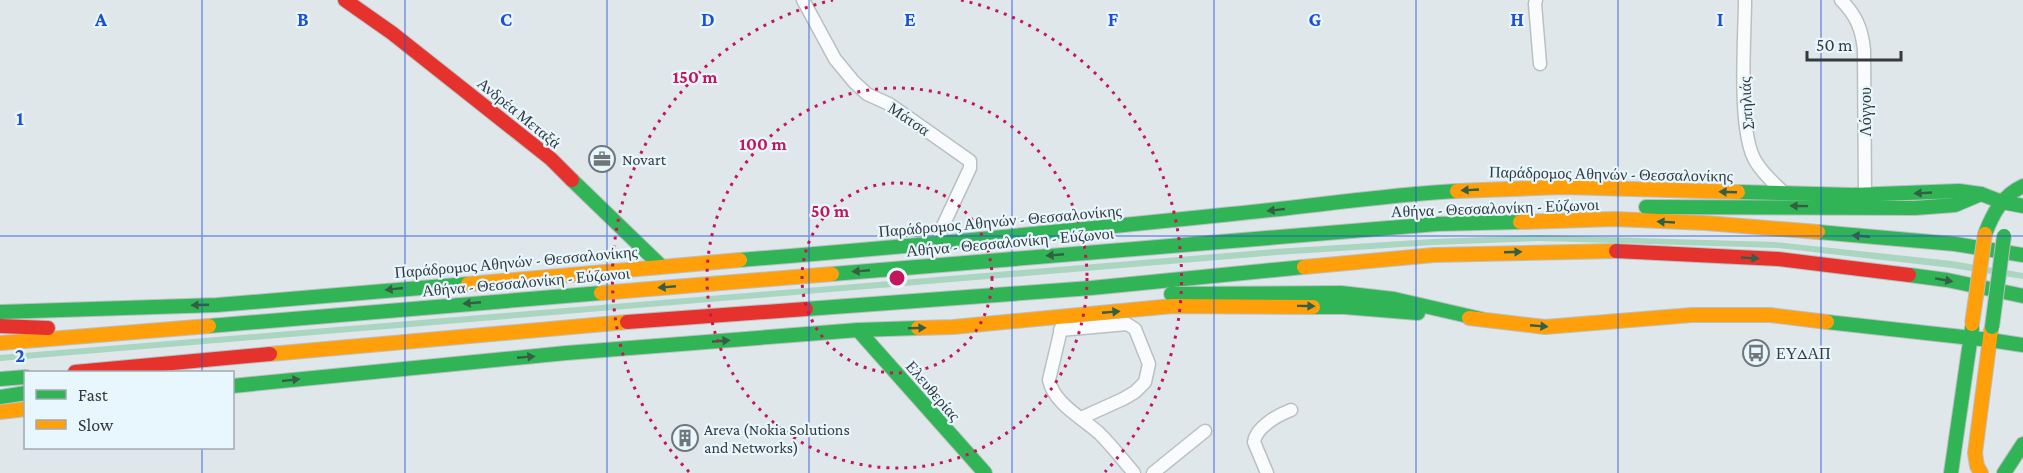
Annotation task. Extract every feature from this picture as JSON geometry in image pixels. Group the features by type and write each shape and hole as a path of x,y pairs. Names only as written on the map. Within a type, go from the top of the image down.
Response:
{"main road":[{"name":"Ανδρέα Μεταξά","path":"345,0 392,33 551,159 661,266"},
{"path":"1951,473 1985,234 1991,217 2002,202 2013,190 2023,186"},
{"name":"Παράδρομος Αθηνών - Θεσσαλονίκης","path":"0,312 217,304 630,270 938,244 1335,204 1404,194 1473,190 1562,187 1865,195 1959,191 1981,194 2002,202 2023,206"},
{"path":"1505,223 1536,214 1613,208 1694,206 1915,208 1955,205 1981,194"},
{"path":"1981,473 1975,453 2004,236 2002,202"},
{"name":"Αθήνα - Θεσσαλονίκη - Εύζωνοι","path":"0,343 1437,224 1615,219 1706,223 1955,244 2023,255"},
{"path":"89,371 622,322 1091,288 1434,255 1616,251 1778,259 1947,280 2023,296"},
{"path":"1091,288 1165,294 1341,293 1394,299 1481,320"},
{"path":"234,386 558,354 858,330 953,327 1173,306 1344,307 1545,327 1692,315 1770,315 1970,338 1991,333 2023,345"},
{"path":"0,326 124,333"},
{"name":"Ελευθερίας","path":"858,330 921,404 985,473"},
{"path":"1937,335 1957,350 1963,360 1965,374"},
{"path":"118,371 131,368"},
{"path":"0,379 24,377"},
{"path":"0,397 24,393"},
{"path":"0,412 24,408"},
{"path":"2004,473 2023,444"}],"street":[{"name":"Μάτσα","path":"803,0 835,59 854,82 867,94 889,104 970,161 970,168 941,230 938,244"},
{"path":"1536,0 1540,63"},
{"name":"Σπηλιάς","path":"1745,0 1746,131 1755,161 1784,194"},
{"name":"Λόγγου","path":"1841,0 1858,20 1863,42 1865,195"},
{"path":"1064,316 1049,380 1051,389 1057,397 1099,433 1134,473"},
{"path":"1060,330 1127,324 1135,328 1149,364 1145,382 1135,392 1081,418"},
{"path":"1267,473 1254,442 1255,436 1258,431 1281,414 1291,410"},
{"path":"1153,473 1205,431"}],"green space":[{"path":"1537,235 1776,242 1952,261 2023,273 2023,279 1952,268 1778,248 1539,241 1434,245 1277,255 0,361 0,355 1275,249"}],"traffic: fast":[{"path":"572,180 661,266"},
{"path":"1985,234 1999,206 2009,195 2023,186"},
{"path":"740,260 1048,233 1457,191"},
{"path":"1738,192 1852,195 1959,191 1981,194 2002,202"},
{"path":"1646,207 1915,208 1955,205 1981,194"},
{"path":"2002,202 2023,206"},
{"path":"832,274 1437,224 1520,222"},
{"path":"1818,232 1955,244 2023,255"},
{"path":"1992,327 2004,236"},
{"path":"806,309 1091,288 1304,267"},
{"path":"1909,275 1947,280 2023,296"},
{"path":"0,312 217,305 468,284"},
{"path":"209,326 601,293"},
{"path":"1171,294 1341,293 1394,299 1481,319"},
{"path":"1313,307 1418,313"},
{"path":"1827,322 1990,340"},
{"path":"234,386 566,353 858,330 918,328"},
{"path":"1951,473 1972,328"},
{"path":"858,330 985,473"},
{"path":"1990,340 2023,345"},
{"path":"0,379 24,377"},
{"path":"0,397 24,393"},
{"path":"2004,473 2023,444"}],"traffic: slow":[{"path":"1457,191 1562,187 1738,192"},
{"path":"1520,222 1615,219 1706,223 1818,232"},
{"path":"1972,324 1985,234"},
{"path":"1304,267 1434,255 1616,251"},
{"path":"468,284 740,260"},
{"path":"601,293 832,274"},
{"path":"918,328 953,327 1173,306 1313,307"},
{"path":"1469,318 1545,327 1692,315 1770,315 1827,322"},
{"path":"270,354 627,322"},
{"path":"0,343 209,326"},
{"path":"1981,473 1977,466 1975,453 1991,330"},
{"path":"0,412 24,409"}],"traffic: jam":[{"path":"345,0 392,33 551,159 572,180"},
{"path":"1616,251 1778,259 1909,275"},
{"path":"627,322 806,309"},
{"path":"0,326 48,328"},
{"path":"86,371 270,354"}],"place":[{"name":"Novart","path":"602,159"},
{"name":"ΕΥΔΑΠ","path":"1756,353"},
{"name":"Areva (Nokia Solutions and Networks)","path":"685,438"}]}
